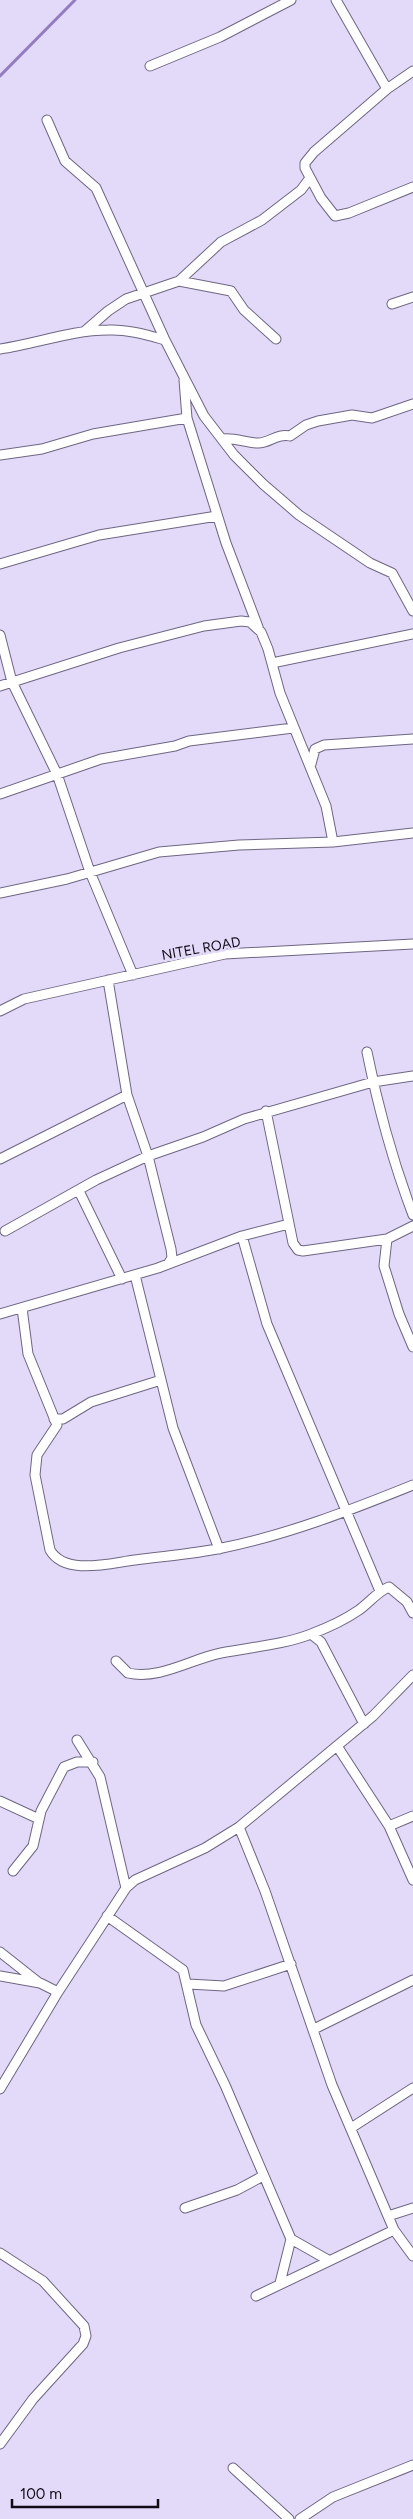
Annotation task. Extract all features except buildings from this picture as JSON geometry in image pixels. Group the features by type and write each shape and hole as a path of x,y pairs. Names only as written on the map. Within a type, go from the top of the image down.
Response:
{"street":[{"path":"150,66 220,37 290,0"},
{"path":"336,0 387,89"},
{"path":"413,71 387,89 308,158 305,168 335,216 349,213 413,187"},
{"path":"47,120 65,161 96,188 165,340 204,416 263,484 299,515 370,563 392,574 403,589 413,611"},
{"path":"85,331 108,311 126,299 179,281 221,242 262,220 301,190 310,178"},
{"path":"179,281 196,286 211,286 231,291 244,310 276,339"},
{"path":"392,304 413,297"},
{"path":"0,349 85,331 125,331 165,340"},
{"path":"184,375 187,418 217,516 253,616 261,632 293,728 310,764 326,806 334,842"},
{"path":"222,439 238,438 257,443 263,442 282,435 290,436 306,425 318,421 352,415 372,418 413,404"},
{"path":"0,455 42,449 93,434 187,418"},
{"path":"0,564 99,535 217,516"},
{"path":"0,686 119,648 204,626 240,621 250,622 261,632"},
{"path":"272,663 413,634"},
{"path":"0,635 12,682 57,774 90,872 133,975"},
{"path":"0,794 101,759 175,746 190,741 293,728"},
{"path":"310,764 314,750 324,745 413,739"},
{"path":"0,893 90,872 159,852 238,845 334,842 413,833"},
{"name":"NITEL ROAD","path":"0,1010 24,999 225,954 413,944"},
{"path":"108,980 126,1095 148,1156 171,1249 172,1258 168,1264"},
{"path":"367,1052 373,1082 402,1189 413,1215"},
{"path":"5,1231 96,1180 148,1156 266,1111 300,1104 373,1082 413,1076"},
{"path":"0,1159 126,1095"},
{"path":"266,1111 293,1243 298,1250 303,1251 387,1238 413,1226"},
{"path":"79,1191 122,1279"},
{"path":"0,1314 135,1275 242,1236 289,1224"},
{"path":"242,1236 267,1324 288,1370 317,1446 380,1591"},
{"path":"387,1238 384,1266 399,1314 413,1347"},
{"path":"135,1275 173,1428 219,1549"},
{"path":"22,1308 28,1354 57,1426 36,1454 35,1475 50,1550 54,1557 64,1562 86,1566 219,1549 347,1512 413,1485"},
{"path":"54,1419 63,1419 91,1402 161,1380"},
{"path":"116,1661 128,1673 149,1674 173,1669 213,1655 311,1634 357,1612 380,1591 389,1587 394,1589 407,1602 413,1613"},
{"path":"311,1634 321,1642 364,1724"},
{"path":"0,2089 58,1992 126,1888 135,1880 205,1848 239,1827 364,1724 413,1675"},
{"path":"77,1740 93,1762 106,1798 126,1888"},
{"path":"337,1746 389,1826 413,1880"},
{"path":"13,1871 33,1846 39,1819 64,1767 77,1762 93,1762"},
{"path":"0,1801 39,1819"},
{"path":"389,1826 413,1816"},
{"path":"239,1827 291,1964 332,2085 394,2230 413,2256"},
{"path":"107,1916 183,1970 188,1984 196,2025 225,2085 262,2176 291,2239 328,2260"},
{"path":"0,1952 40,1983 58,1992"},
{"path":"188,1984 215,1987 230,1985 291,1964"},
{"path":"0,1976 40,1983"},
{"path":"314,2029 413,1980"},
{"path":"351,2128 413,2088"},
{"path":"185,2208 237,2190 262,2176"},
{"path":"388,2216 413,2208"},
{"path":"256,2296 394,2230"},
{"path":"280,2283 291,2239"},
{"path":"0,2253 44,2281 84,2326 86,2336 83,2344 33,2399 0,2444"},
{"path":"300,2519 333,2497 413,2466"},
{"path":"233,2468 289,2519"}],"waterway":[{"path":"0,76 75,0"}]}
